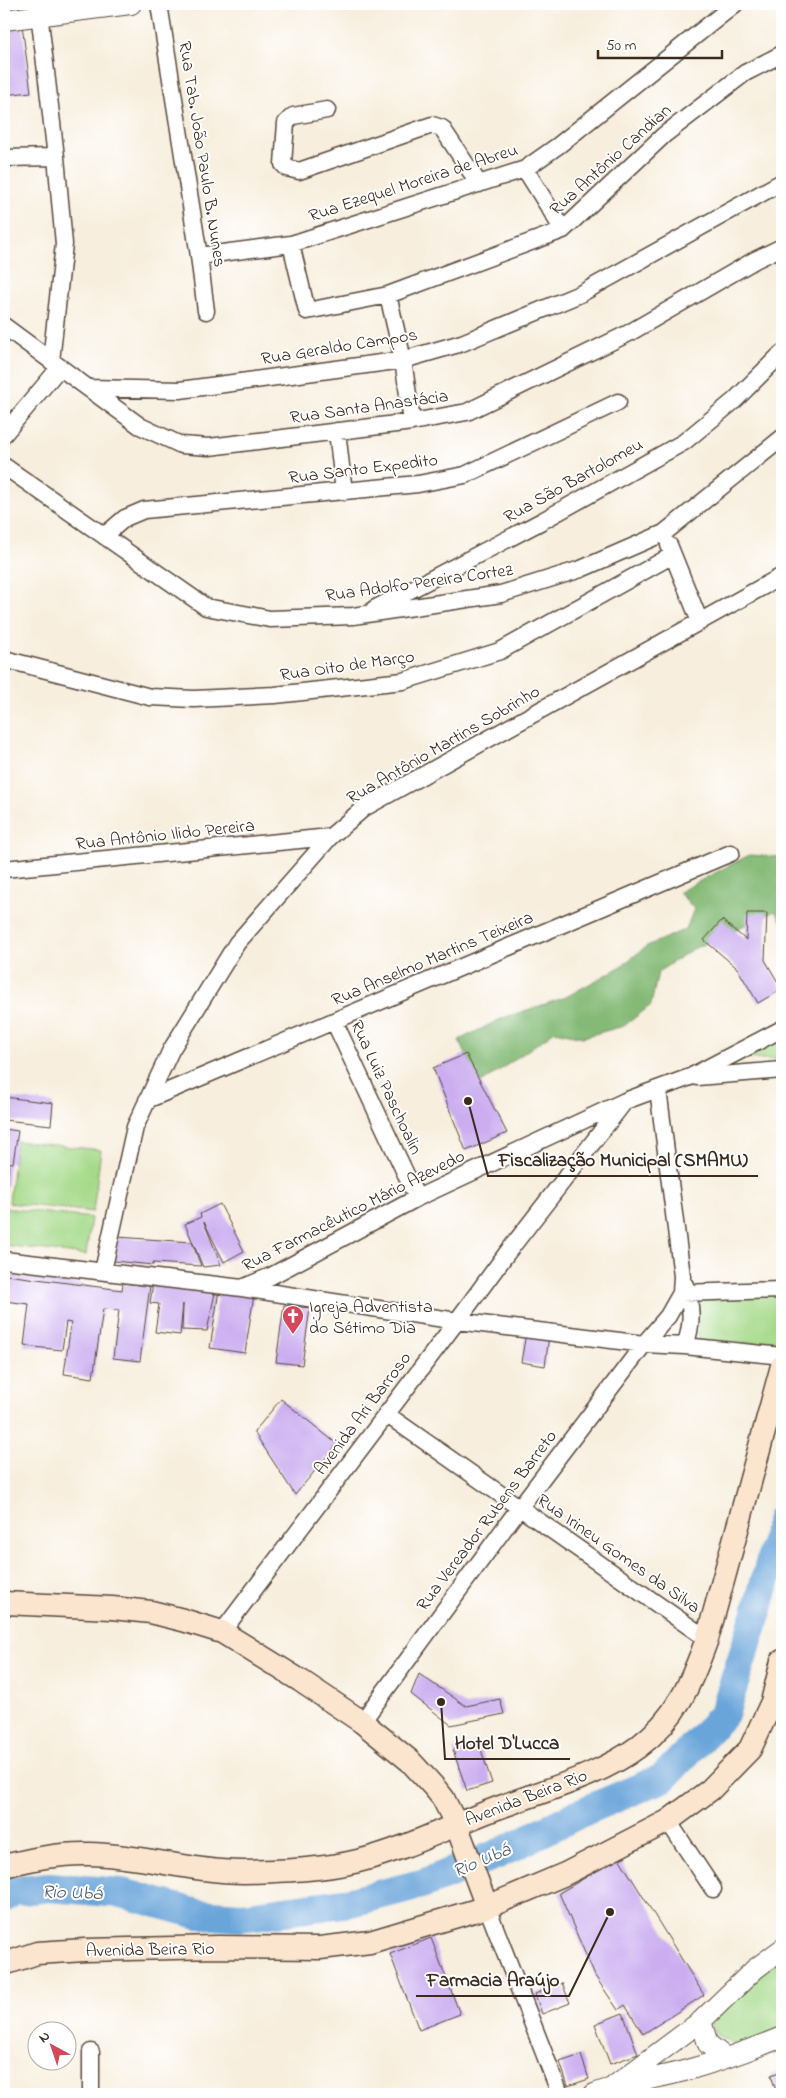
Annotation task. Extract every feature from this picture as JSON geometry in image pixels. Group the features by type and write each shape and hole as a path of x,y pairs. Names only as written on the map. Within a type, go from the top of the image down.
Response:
{"main road":[{"name":"Avenida Beira Rio","path":"4,1866 42,1857 90,1854 241,1872 302,1870 359,1861 398,1848 460,1833 598,1770 638,1747 670,1716 692,1682 707,1639 782,1366"},
{"path":"4,1603 151,1612 222,1632 301,1681 362,1722 410,1761 443,1798 460,1833 484,1899"},
{"name":"Avenida Beira Rio","path":"4,1964 37,1953 85,1950 218,1947 320,1948 370,1942 484,1899 565,1874 668,1821 710,1790 750,1748 772,1702 782,1661"}],"street":[{"path":"4,20 38,10 131,4"},
{"name":"Rua Tab. João Paulo B. Nunes","path":"159,4 206,311"},
{"name":"Rua Ezequel Moreira de Abreu","path":"199,256 292,244 525,169 559,145 735,4"},
{"path":"4,434 55,364 64,244 56,157 38,10"},
{"name":"Rua Antônio Candian","path":"292,244 307,311 388,295 563,230 664,135 744,73 782,54"},
{"path":"327,110 292,116 286,123 283,164 287,168 299,171 432,125 442,128 479,184"},
{"path":"4,158 56,157"},
{"path":"525,169 563,230"},
{"name":"Rua Geraldo Campos","path":"88,388 180,390 404,360 462,343 580,294 782,182"},
{"name":"Rua Santa Anastácia","path":"88,388 140,426 181,445 209,447 412,422 467,412 629,333 755,260 782,247"},
{"path":"388,295 404,360 412,422"},
{"path":"4,326 88,388"},
{"name":"Rua São Bartolomeu","path":"363,614 542,521 684,442 735,400 782,353"},
{"name":"Rua Santo Expedito","path":"104,536 125,518 144,510 418,484 465,475 618,402"},
{"path":"337,431 344,492"},
{"name":"Rua Adolfo Pereira Cortez","path":"4,466 206,607 270,619 363,614 501,594 581,569 664,534 782,438"},
{"path":"664,534 700,622"},
{"name":"Rua Oito de Março","path":"4,659 150,697 194,699 275,695 403,681 500,651 673,555"},
{"name":"Rua Antônio Martins Sobrinho","path":"103,1271 135,1127 172,1050 237,943 330,838 364,808 782,576"},
{"name":"Rua Antônio Ilido Pereira","path":"4,869 330,838"},
{"name":"Rua Anselmo Martins Teixeira","path":"147,1100 731,854"},
{"name":"Rua Luiz Paschoalin","path":"334,1022 417,1198"},
{"name":"Rua Farmacêutico Mário Azevedo","path":"242,1288 271,1276 417,1198 626,1101 690,1078 782,1029"},
{"path":"690,1078 782,1070"},
{"path":"658,1089 684,1294 692,1320 685,1346"},
{"name":"Avenida Ari Barroso","path":"222,1632 562,1180 626,1101"},
{"path":"4,1260 242,1288 457,1321 644,1344 685,1346 782,1356"},
{"path":"684,1294 782,1290"},
{"name":"Rua Vereador Rubens Barreto","path":"362,1722 520,1507 684,1294"},
{"name":"Rua Irineu Gomes da Silva","path":"386,1414 707,1639"},
{"path":"668,1821 712,1889"},
{"path":"484,1899 560,2094"},
{"path":"614,2086 700,2021 755,1969 782,1949"},
{"path":"700,2021 708,2044 726,2058"},
{"path":"594,2094 614,2086 658,2078 726,2058 782,2037"},
{"path":"91,2052 92,2094"}],"green space":[{"path":"749,855 782,857 782,922 775,911 691,950 658,972 651,1005 624,1026 583,1037 555,1031 480,1084 459,1040 503,1018 566,997 620,967 647,946 686,929 694,909 679,892"},
{"path":"782,1035 782,1060 745,1058"},
{"path":"16,1141 101,1150 93,1212 9,1203"},
{"path":"4,1208 91,1218 86,1255 4,1245"},
{"path":"782,1294 782,1335 778,1344 699,1341 695,1299"},
{"path":"782,1953 782,2030 734,2045 719,2036 710,2024"}],"building":[{"path":"22,25 31,92 4,95 4,27"},
{"path":"747,913 767,913 765,960 782,989 758,1003 737,968 704,940 722,920 746,940"},
{"path":"466,1054 507,1133 466,1151 433,1068"},
{"path":"4,1097 53,1103 51,1125 4,1120"},
{"path":"4,1129 18,1131 13,1163 4,1162"},
{"path":"4,1163 9,1163 6,1188 4,1187"},
{"path":"220,1204 244,1251 224,1262 204,1222 221,1265 203,1267 185,1224 201,1217 200,1214"},
{"path":"117,1237 192,1242 201,1266 153,1263 153,1265 114,1261"},
{"path":"6,1275 122,1290 123,1283 150,1286 140,1361 113,1358 119,1310 103,1309 93,1378 64,1374 71,1323 66,1322 62,1350 24,1346 29,1304 4,1301"},
{"path":"153,1282 216,1288 207,1331 182,1330 183,1304 180,1335 155,1332 159,1304 150,1303"},
{"path":"219,1290 254,1295 245,1353 210,1348"},
{"name":"Igreja Adventista do Sétimo Dia","path":"284,1305 310,1308 302,1365 276,1362"},
{"path":"526,1333 549,1336 545,1366 521,1362"},
{"path":"281,1399 337,1444 295,1495 254,1432"},
{"path":"419,1674 466,1706 500,1699 504,1714 451,1725 411,1694"},
{"path":"478,1741 492,1783 467,1791 453,1750"},
{"path":"619,1858 704,1995 643,2034 625,2005 618,2010 595,1976 559,1893"},
{"path":"431,1938 460,2014 419,2030 390,1954"},
{"path":"562,1983 570,2003 542,2014 535,1994"},
{"path":"623,2013 638,2054 610,2064 595,2024"},
{"path":"581,2055 589,2079 568,2086 560,2062"},
{"path":"782,2071 782,2094 777,2094 771,2075"}],"waterway":[{"name":"Rio Ubá","path":"4,1898 13,1891 49,1887 122,1893 198,1914 241,1917 351,1902 425,1883 500,1853 580,1813 663,1778 724,1714 757,1612 782,1519"}],"place":[{"name":"Fiscalização Municipal (SMAMU)","path":"468,1101"},
{"name":"Igreja Adventista do Sétimo Dia","path":"293,1335"},
{"name":"Hotel D'Lucca","path":"441,1702"},
{"name":"Farmacia Araújo","path":"610,1912"}]}
